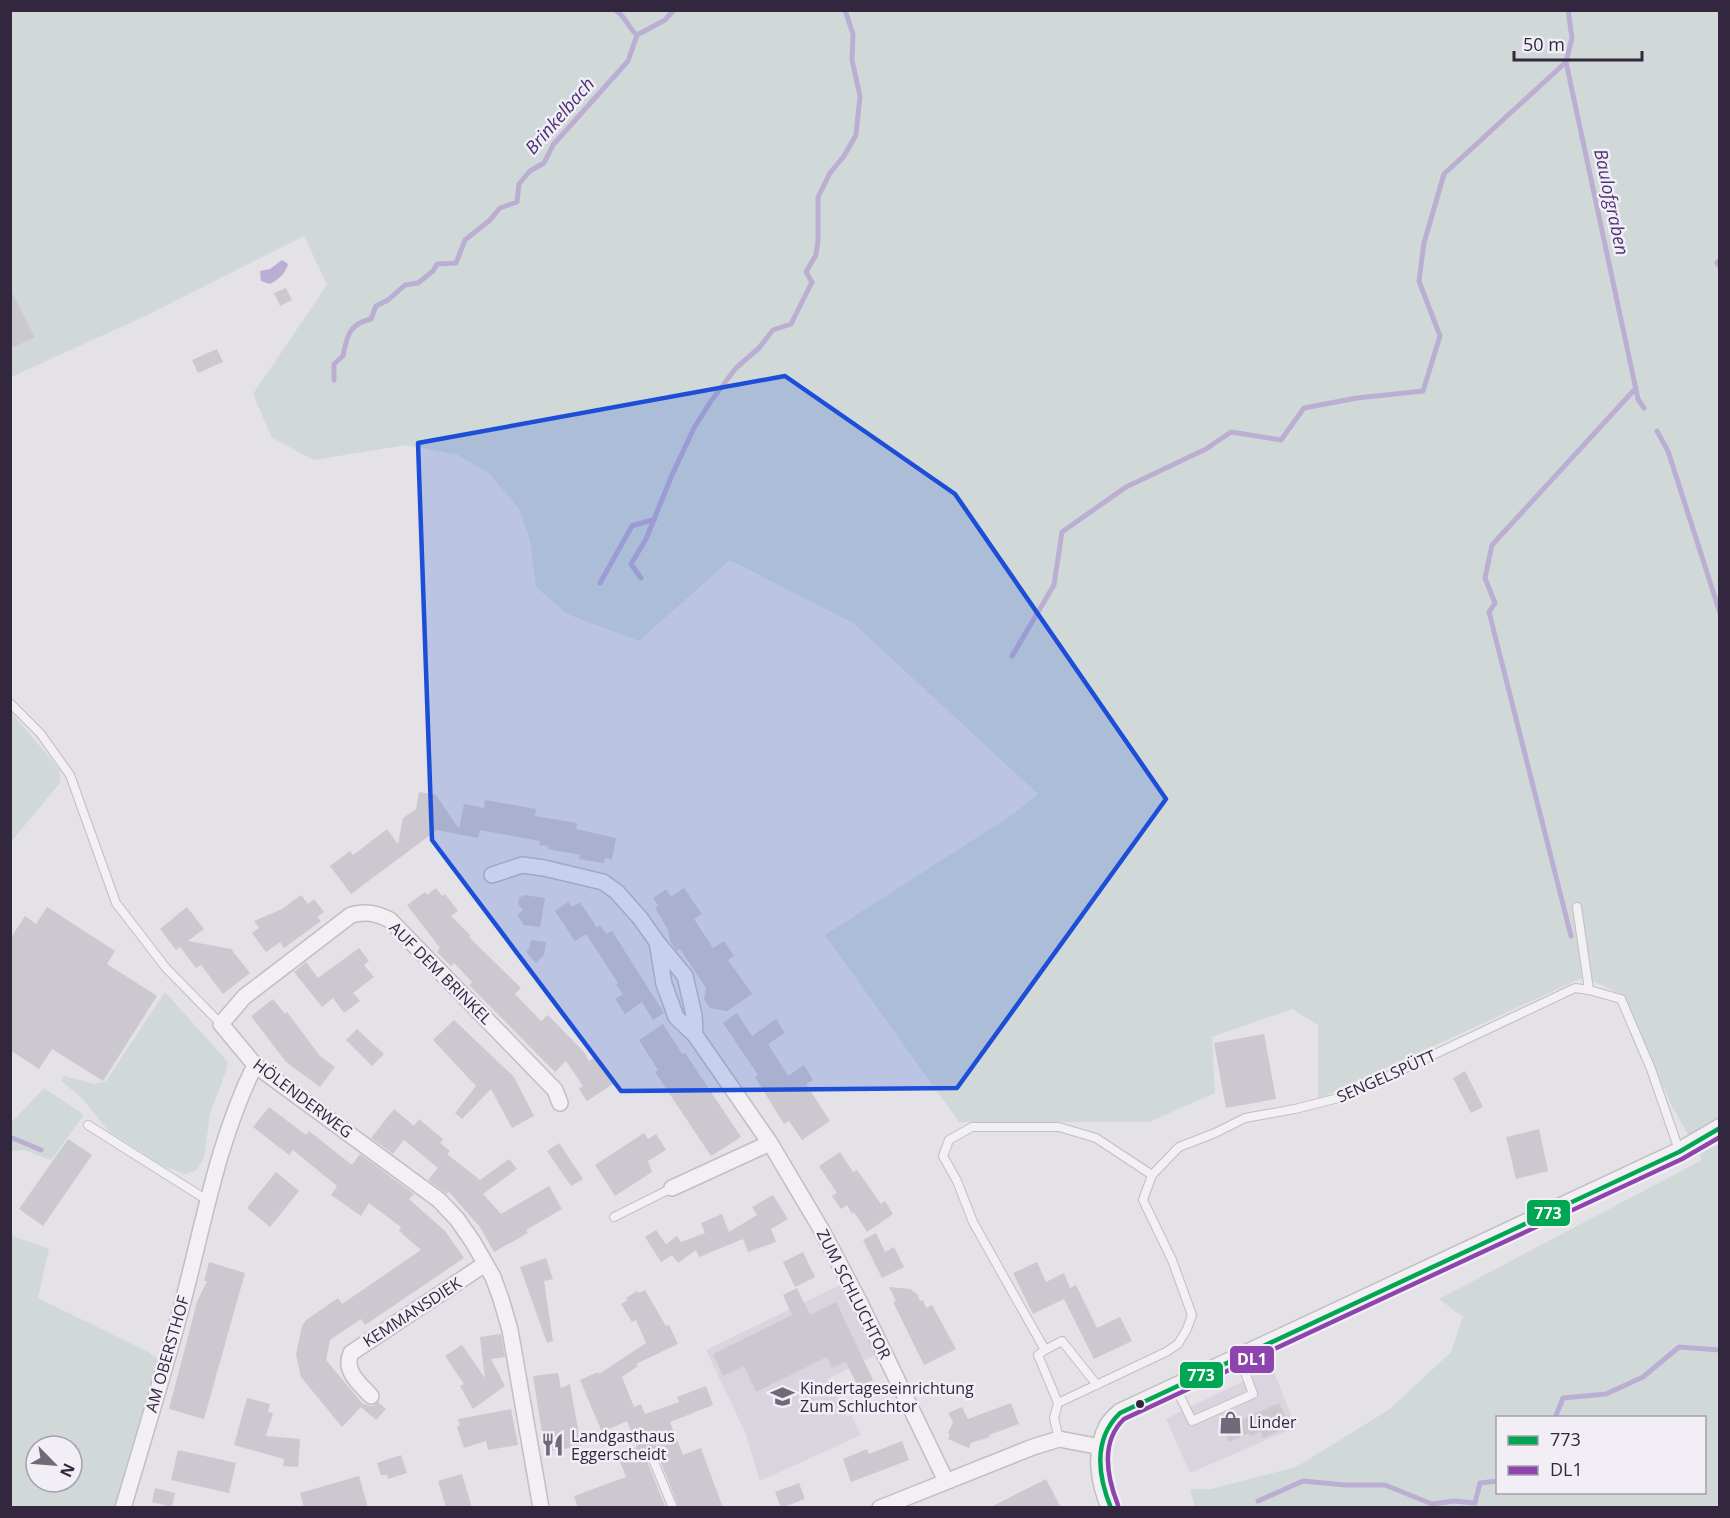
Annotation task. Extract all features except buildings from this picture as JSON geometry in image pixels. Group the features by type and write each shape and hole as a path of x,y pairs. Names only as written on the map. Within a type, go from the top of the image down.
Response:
{"street":[{"name":"ZUM SCHLUCHTOR","path":"492,875 522,865 603,882 617,892 685,976 694,1015 695,1035"},
{"name":"AUF DEM BRINKEL","path":"221,1024 244,997 351,915 362,912 376,913 390,920 415,945 555,1090 560,1103"},
{"name":"ZUM SCHLUCHTOR","path":"657,942 664,984 676,1017 695,1035 770,1143 821,1229 860,1303 946,1481"},
{"name":"HÖLENDERWEG","path":"221,1024 255,1065 439,1200 458,1219 493,1276 510,1330 541,1508"},
{"name":"AM OBERSTHOF","path":"123,1508 182,1304 207,1200 238,1100 255,1065"},
{"path":"1111,1508 1101,1473 1101,1447 1108,1426 1120,1413 1679,1152 1719,1128"},
{"path":"672,1188 770,1143"},
{"name":"KEMMANSDIEK","path":"371,1396 351,1373 349,1359 351,1353 485,1264"},
{"path":"880,1508 1033,1447 1059,1439 1101,1447"}],"lane":[{"name":"HÖLENDERWEG","path":"10,703 29,725 40,733 70,775 116,903 166,968 221,1024"},
{"path":"1577,907 1589,990"},
{"name":"SENGELSPÜTT","path":"1058,1402 1166,1352 1178,1344 1187,1329 1191,1315 1172,1260 1143,1200 1152,1175 1179,1147 1245,1118 1295,1109 1346,1096 1575,988 1621,999 1651,1069 1679,1152"},
{"path":"88,1125 207,1200"},
{"path":"1045,1350 973,1222 957,1181 943,1156 949,1140 972,1127 1059,1127 1096,1138 1152,1175"},
{"path":"614,1217 672,1188"},
{"path":"1059,1439 1054,1418 1058,1402 1038,1355 1062,1341 1097,1385"},
{"path":"1176,1388 1192,1421 1253,1394 1239,1358"},
{"path":"654,1462 673,1508"}],"highlighted area":[{"path":"785,376 955,494 1166,799 957,1088 621,1091 432,840 418,443"}],"shaded area":[{"path":"10,11 1719,11 1719,1507 1195,1507 1190,1489 1211,1489 1296,1467 1390,1409 1451,1352 1463,1317 1439,1299 1702,1160 1670,1102 1623,995 1584,977 1318,1099 1318,1025 1292,1009 1212,1037 1215,1093 1149,1122 959,1122 825,935 1012,815 1038,794 853,623 730,560 639,641 567,614 536,587 530,540 519,509 490,474 458,455 406,445 314,460 272,438 253,394 327,285 304,236 143,317 11,377"},
{"path":"282,260 288,264 281,276 270,284 261,281 260,271 270,269"},
{"path":"11,712 60,770 60,783 11,842"},
{"path":"165,992 227,1061 227,1068 210,1114 204,1158 197,1170 185,1174 161,1165 112,1133 82,1098 61,1081 64,1076 95,1084 106,1081"},
{"path":"44,1088 84,1115 51,1160 24,1150 11,1151 11,1123"},
{"path":"10,1235 49,1249 38,1298 148,1352 159,1360 117,1507 11,1507"},
{"name":"Kindertageseinrichtung Zum Schluchtor","path":"840,1285 875,1355 828,1379 847,1417 851,1415 861,1435 760,1481 745,1432 706,1350"},
{"path":"1272,1367 1296,1427 1190,1473 1166,1419"}],"waterway":[{"path":"615,10 622,15 637,35"},
{"name":"Brinkelbach","path":"334,380 334,364 343,356 350,332 358,324 371,319 376,306 388,300 405,285 418,283 433,271 437,264 456,263 465,240 490,220 500,208 517,202 519,184 530,171 544,163 553,145 628,61 637,35 665,20 674,10"},
{"path":"641,578 631,564 646,539 694,428 736,368 759,348 773,330 791,324 812,282 806,272 816,255 818,197 830,173 844,156 856,135 860,96 852,60 853,34 845,10"},
{"name":"Baulofgraben","path":"1568,10 1572,38 1566,62 1638,399 1644,408"},
{"path":"1012,656 1054,585 1062,532 1126,487 1206,449 1231,432 1281,440 1304,408 1357,398 1423,391 1440,336 1419,281 1424,243 1444,174 1566,62"},
{"path":"1720,260 1717,263 1720,267"},
{"path":"1571,936 1489,612 1495,603 1485,578 1492,545 1636,388"},
{"path":"1657,431 1668,451 1720,613"},
{"path":"600,583 632,526 655,519"},
{"path":"10,1137 41,1150"},
{"path":"1556,1416 1563,1398 1606,1394 1643,1377 1679,1347 1720,1350"},
{"path":"1258,1501 1303,1481 1345,1485 1385,1485 1432,1504 1454,1501 1475,1503 1480,1483 1496,1481"}],"transit line":[{"name":"773","path":"1111,1508 1103,1483 1100,1458 1105,1434 1120,1413 1679,1152 1720,1128"},
{"name":"DL1","path":"1118,1505 1111,1483 1108,1460 1111,1438 1124,1419 1682,1159 1720,1137"}],"place":[{"name":"Kindertageseinrichtung Zum Schluchtor","path":"782,1397"},
{"name":"Linder","path":"1231,1422"},
{"name":"Landgasthaus Eggerscheidt","path":"553,1445"}]}
